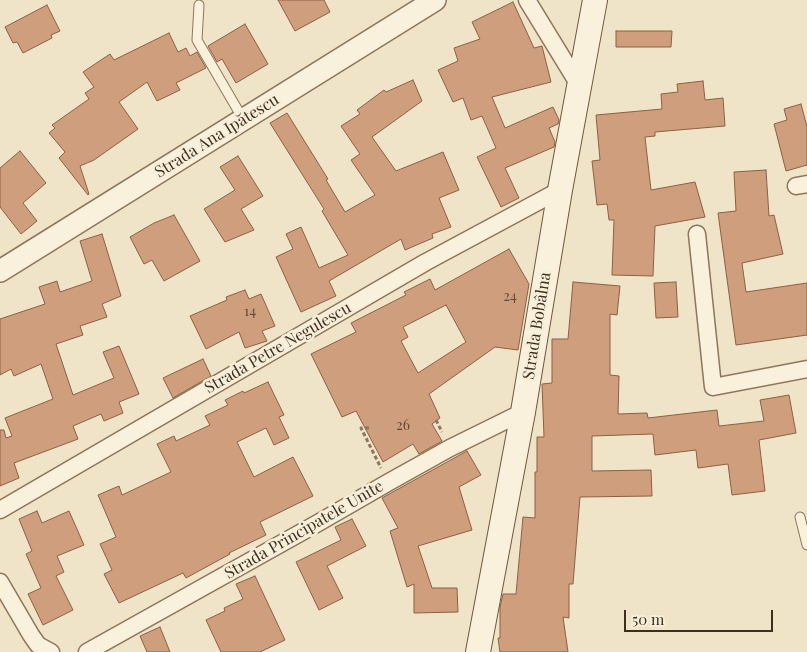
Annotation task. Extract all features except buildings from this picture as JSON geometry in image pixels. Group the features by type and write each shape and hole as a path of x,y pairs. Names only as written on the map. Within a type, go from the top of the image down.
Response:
{"main road":[{"name":"Strada Bobâlna","path":"478,652 523,412 560,190 595,0"}],"street":[{"name":"Strada Ana Ipătescu","path":"0,271 435,0"},
{"path":"527,0 579,85"},
{"name":"Strada Petre Negulescu","path":"0,510 426,262 560,190"},
{"path":"697,234 713,387 807,369"},
{"name":"Strada Principatele Unite","path":"87,652 450,448 523,412"},
{"path":"0,582 30,635 38,644 50,652"}],"lane":[{"path":"199,5 197,40 244,119"},
{"path":"800,517 807,545"}],"path":[{"path":"369,428 361,428 389,482"}]}
